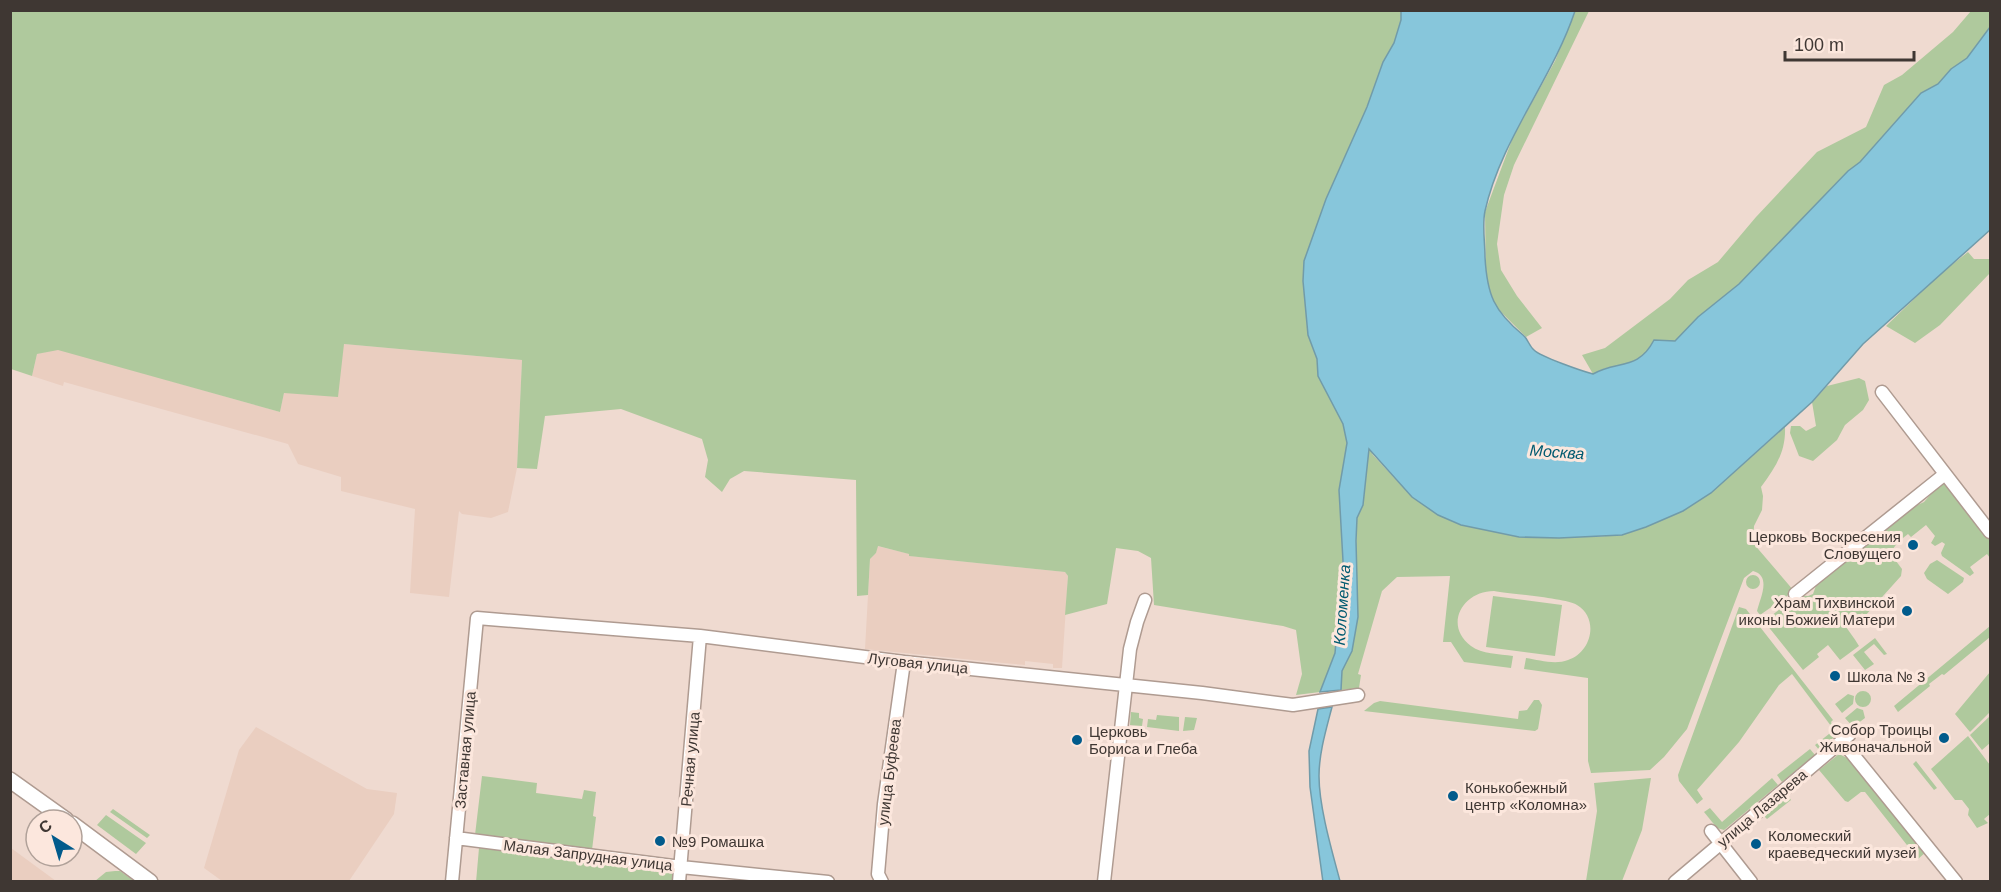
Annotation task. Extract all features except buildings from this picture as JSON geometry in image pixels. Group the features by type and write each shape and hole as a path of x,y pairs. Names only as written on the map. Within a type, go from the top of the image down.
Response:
{"main road":[{"path":"10,780 49,808"},
{"path":"84,833 150,882"}],"street":[{"path":"1882,393 1990,532"},
{"path":"1795,594 1945,474"},
{"path":"1104,882 1130,649 1145,600"},
{"name":"Луговая улица","path":"477,618 700,636 904,662 1293,705 1358,695"},
{"name":"Заставная улица","path":"452,882 477,618"},
{"name":"Речная улица","path":"680,882 700,636"},
{"name":"улица Буфеева","path":"882,882 878,874 884,804 904,662"},
{"name":"улица Лазарева","path":"1675,882 1846,738 1956,882"},
{"path":"1711,831 1750,882"},
{"name":"Малая Запрудная улица","path":"456,838 681,867 828,882"}],"shaded area":[{"path":"344,344 522,360 517,468 508,512 491,518 462,514 459,511 449,597 410,593 415,509 341,491 341,477 298,464 288,444 64,382 63,386 32,376 37,354 58,349 280,412 284,393"},
{"path":"877,546 910,554 910,556 1065,572 1068,576 1062,668 1053,668 1053,664 1025,661 1025,665 865,649 870,559 876,553"},
{"path":"256,727 367,789 397,793 394,814 349,881 222,881 204,868 239,750"},
{"path":"10,848 24,858 24,868 38,868 56,881 11,881"}],"green space":[{"path":"11,11 1401,11 1401,20 1394,43 1383,62 1367,107 1326,199 1303,281 1308,335 1317,359 1318,376 1343,424 1347,443 1339,490 1343,561 1335,653 1320,692 1296,695 1302,674 1296,630 1154,605 1151,558 1138,551 1116,548 1107,604 1065,615 1068,576 1065,572 909,556 909,554 878,546 876,553 870,559 868,595 857,596 856,480 744,471 730,479 722,492 705,477 708,460 702,439 621,409 545,416 537,469 517,468 522,360 344,344 338,397 284,393 280,412 58,350 37,354 32,376 11,369"},
{"path":"1575,11 1589,11 1514,165 1504,195 1497,244 1501,270 1517,296 1542,328 1526,337 1496,307 1486,280 1485,212 1513,137 1555,61"},
{"path":"1971,11 1990,11 1990,27 1967,58 1951,69 1938,84 1921,93 1860,162 1848,171 1739,284 1698,317 1675,342 1654,340 1648,350 1634,361 1593,374 1582,355 1605,348 1670,299 1688,280 1718,262 1756,217 1817,152 1866,127 1884,85 1902,75 1953,32"},
{"path":"1968,252 1974,259 1990,259 1990,273 1940,325 1915,343 1886,326 1940,274"},
{"path":"1859,378 1865,381 1869,400 1863,410 1845,425 1837,440 1813,461 1799,456 1790,433 1791,426 1800,426 1806,431 1816,426 1812,402 1827,386"},
{"path":"1785,427 1782,452 1761,487 1762,510 1754,526 1753,543 1794,591 1760,615 1757,611 1763,588 1762,578 1753,571 1744,578 1687,729 1650,770 1591,773 1588,761 1588,678 1524,669 1526,658 1547,662 1568,660 1576,656 1587,643 1590,635 1589,619 1584,611 1571,603 1494,591 1473,597 1460,611 1458,619 1458,629 1463,638 1480,651 1513,656 1511,668 1464,662 1451,642 1443,642 1450,576 1397,577 1382,591 1358,674 1361,675 1359,688 1341,690 1342,671 1352,651 1357,518 1363,505 1369,448 1412,497 1461,525 1519,537 1590,537 1622,535 1683,511 1711,493"},
{"path":"1948,484 1990,540 1990,558 1987,554 1970,567 1974,573 1970,576 1942,556 1945,544 1942,542 1935,546 1931,543 1935,536 1926,525 1911,537 1908,534 1890,553 1902,569 1901,576 1865,616 1862,613 1858,618 1860,621 1843,622 1859,646 1840,660 1828,645 1817,654 1819,657 1803,670 1767,625 1767,619 1798,595 1813,594 1818,580 1913,507 1924,502 1939,485"},
{"path":"1937,560 1964,578 1963,582 1948,594 1927,579 1924,573 1930,564"},
{"path":"1750,575 1756,575 1760,582 1756,589 1750,589 1746,585 1746,579"},
{"path":"1493,596 1562,605 1555,656 1486,647"},
{"path":"1739,607 1746,609 1833,720 1831,722 1836,735 1820,751 1815,745 1834,730 1792,674 1779,685 1739,742 1697,790 1703,799 1697,804 1679,781 1678,775"},
{"path":"1990,626 1990,637 1944,675 1942,674 1929,684 1930,686 1898,712 1894,706"},
{"path":"1875,638 1887,654 1884,655 1874,644 1864,652 1874,664 1865,670 1853,655"},
{"path":"1990,672 1990,712 1970,732 1955,714"},
{"path":"1860,691 1866,691 1871,699 1869,705 1860,707 1855,702 1855,696"},
{"path":"1848,694 1854,696 1853,704 1842,713 1835,704"},
{"path":"1534,700 1539,700 1542,705 1538,729 1535,731 1364,711 1380,701 1518,719 1519,711 1527,710"},
{"path":"1857,708 1863,710 1865,718 1853,727 1845,718"},
{"path":"1131,712 1139,713 1139,718 1143,719 1142,726 1130,725"},
{"path":"1157,715 1179,717 1179,731 1147,727 1148,719 1156,720"},
{"path":"1990,716 1990,743 1982,750 1970,735"},
{"path":"1185,717 1197,718 1194,730 1183,731"},
{"path":"1968,736 1990,765 1990,814 1984,819 1988,823 1977,828 1968,815 1969,809 1962,800 1955,800 1931,769"},
{"path":"1810,749 1815,755 1782,782 1777,775"},
{"path":"1839,754 1849,759 1926,852 1918,859 1865,792 1861,792 1848,802 1845,801 1819,770"},
{"path":"1916,761 1937,788 1934,790 1913,764"},
{"path":"482,776 537,783 536,793 582,799 584,790 596,792 592,850 475,835"},
{"path":"1651,778 1642,830 1622,881 1586,881 1597,811 1594,783"},
{"path":"1772,778 1778,785 1724,830 1717,828 1704,812 1710,808 1722,822"},
{"path":"1788,796 1791,800 1767,819 1764,816"},
{"path":"113,809 150,835 147,838 110,812"},
{"path":"106,815 146,843 136,854 97,825"},
{"path":"479,848 675,868 673,881 476,882"},
{"path":"120,871 134,881 95,881 106,872"}],"water":[{"path":"1401,11 1575,11 1553,61 1503,159 1485,211 1484,222 1486,270 1494,301 1505,318 1525,337 1534,350 1562,364 1593,374 1634,361 1648,350 1654,340 1675,341 1698,317 1739,284 1848,171 1860,162 1921,93 1938,84 1951,69 1967,58 1990,27 1990,230 1863,344 1812,402 1711,493 1683,511 1646,527 1622,535 1559,538 1519,537 1461,525 1438,515 1412,497 1369,449 1363,505 1357,518 1358,617 1352,651 1342,671 1341,690 1320,692 1335,653 1343,561 1339,490 1347,443 1343,424 1318,376 1317,359 1308,335 1303,281 1304,261 1326,199 1367,107 1383,62 1394,43 1401,20"},
{"path":"1332,707 1325,733 1319,776 1324,815 1340,881 1323,882 1310,787 1309,751 1318,709"}],"place":[{"name":"Церковь Воскресения Словущего","path":"1913,545"},
{"name":"Храм Тихвинской иконы Божией Матери","path":"1907,611"},
{"name":"Школа № 3","path":"1835,676"},
{"name":"Собор Троицы Живоначальной","path":"1944,738"},
{"name":"Церковь Бориса и Глеба","path":"1077,740"},
{"name":"Конькобежный центр «Коломна»","path":"1453,796"},
{"name":"№9 Ромашка","path":"660,841"},
{"name":"Коломеский краеведческий музей","path":"1756,844"}],"water label":[{"name":"Москва","path":"1557,452"},
{"name":"Коломенка","path":"1342,605"}]}
